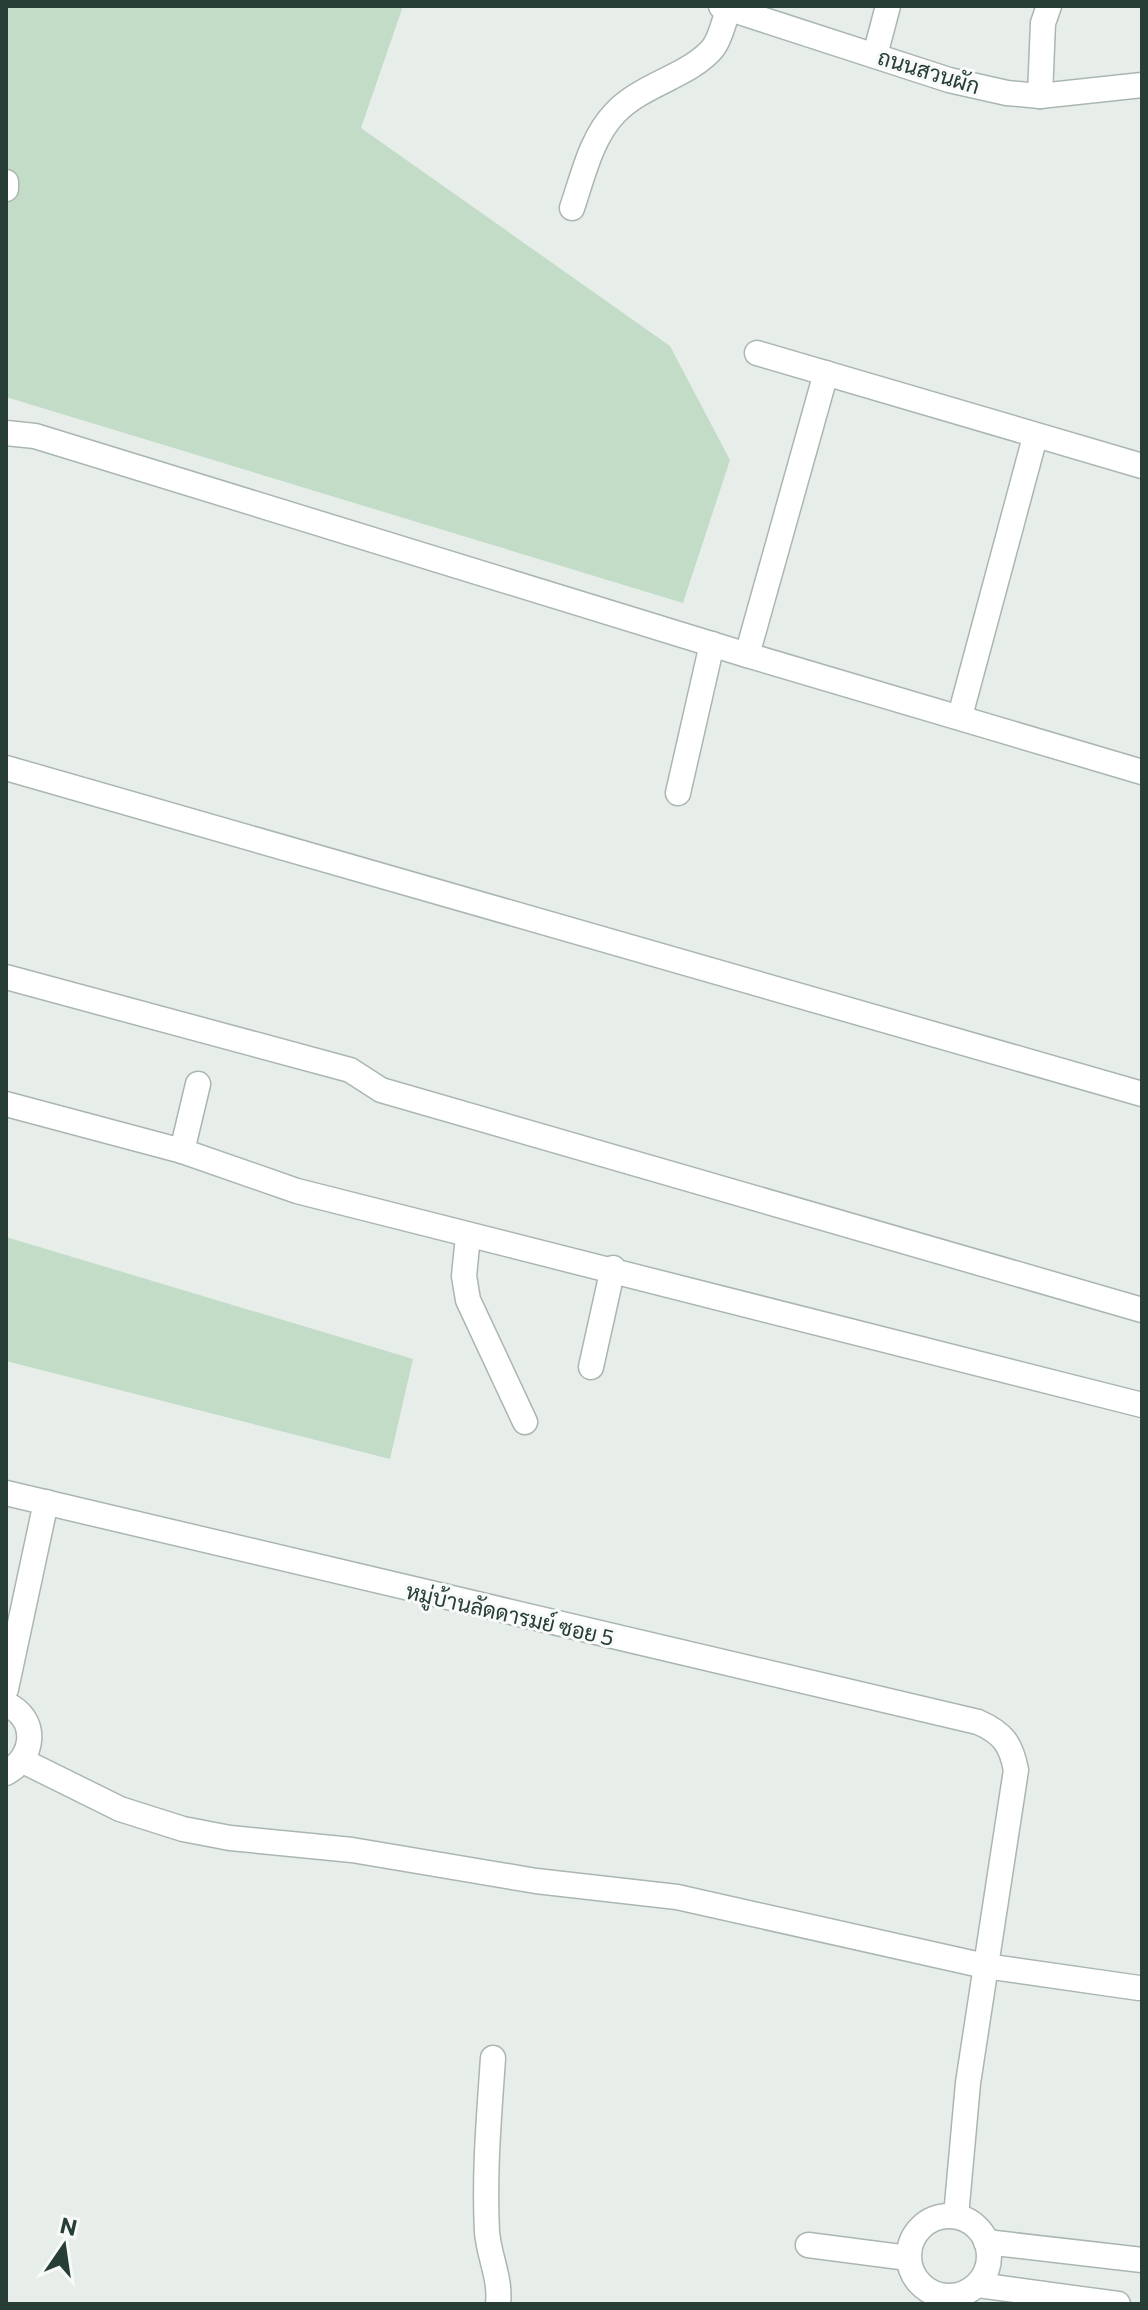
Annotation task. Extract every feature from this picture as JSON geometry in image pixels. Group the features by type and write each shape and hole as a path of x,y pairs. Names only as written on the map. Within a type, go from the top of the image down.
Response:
{"street":[{"path":"875,55 888,6"},
{"path":"1040,96 1043,23 1049,6"},
{"path":"572,208 597,139 613,114 632,97 699,61 714,47 725,7"},
{"name":"ถนนสวนผัก","path":"725,7 949,80 1007,93 1040,96 1142,85"},
{"path":"6,182 6,189"},
{"path":"757,353 1142,466"},
{"path":"747,655 826,373"},
{"path":"6,433 35,436 747,655 1142,772"},
{"path":"960,716 1035,437"},
{"path":"678,793 712,644"},
{"path":"6,768 1142,1094"},
{"path":"6,977 350,1070 370,1086 381,1090 1142,1310"},
{"path":"182,1151 198,1084"},
{"path":"6,1104 182,1151 297,1191 468,1236 613,1268 1142,1405"},
{"path":"468,1236 464,1276 468,1300 525,1422"},
{"path":"591,1367 613,1268"},
{"name":"หมู่บ้านลัดดารมย์ ซอย 5","path":"6,1493 978,1722 997,1730 1009,1743 1016,1770 985,1966"},
{"path":"6,1689 46,1502"},
{"path":"6,1704 23,1716 30,1738 14,1767 120,1809 183,1829 230,1838 352,1850 536,1881 677,1897 985,1966 1139,1988"},
{"path":"956,2216 968,2083 985,1966"},
{"path":"493,2058 484,2169 488,2252 500,2288 498,2304"},
{"path":"978,2285 986,2269 986,2242 974,2225 956,2216 928,2221 917,2231 908,2258 912,2273 922,2286 936,2294 952,2295 978,2285 1118,2304"},
{"path":"986,2242 1142,2260"},
{"path":"808,2245 908,2258"}],"green space":[{"path":"6,6 403,6 361,128 670,346 730,460 683,603 6,397"},
{"path":"6,1237 413,1359 390,1459 6,1361"}]}
